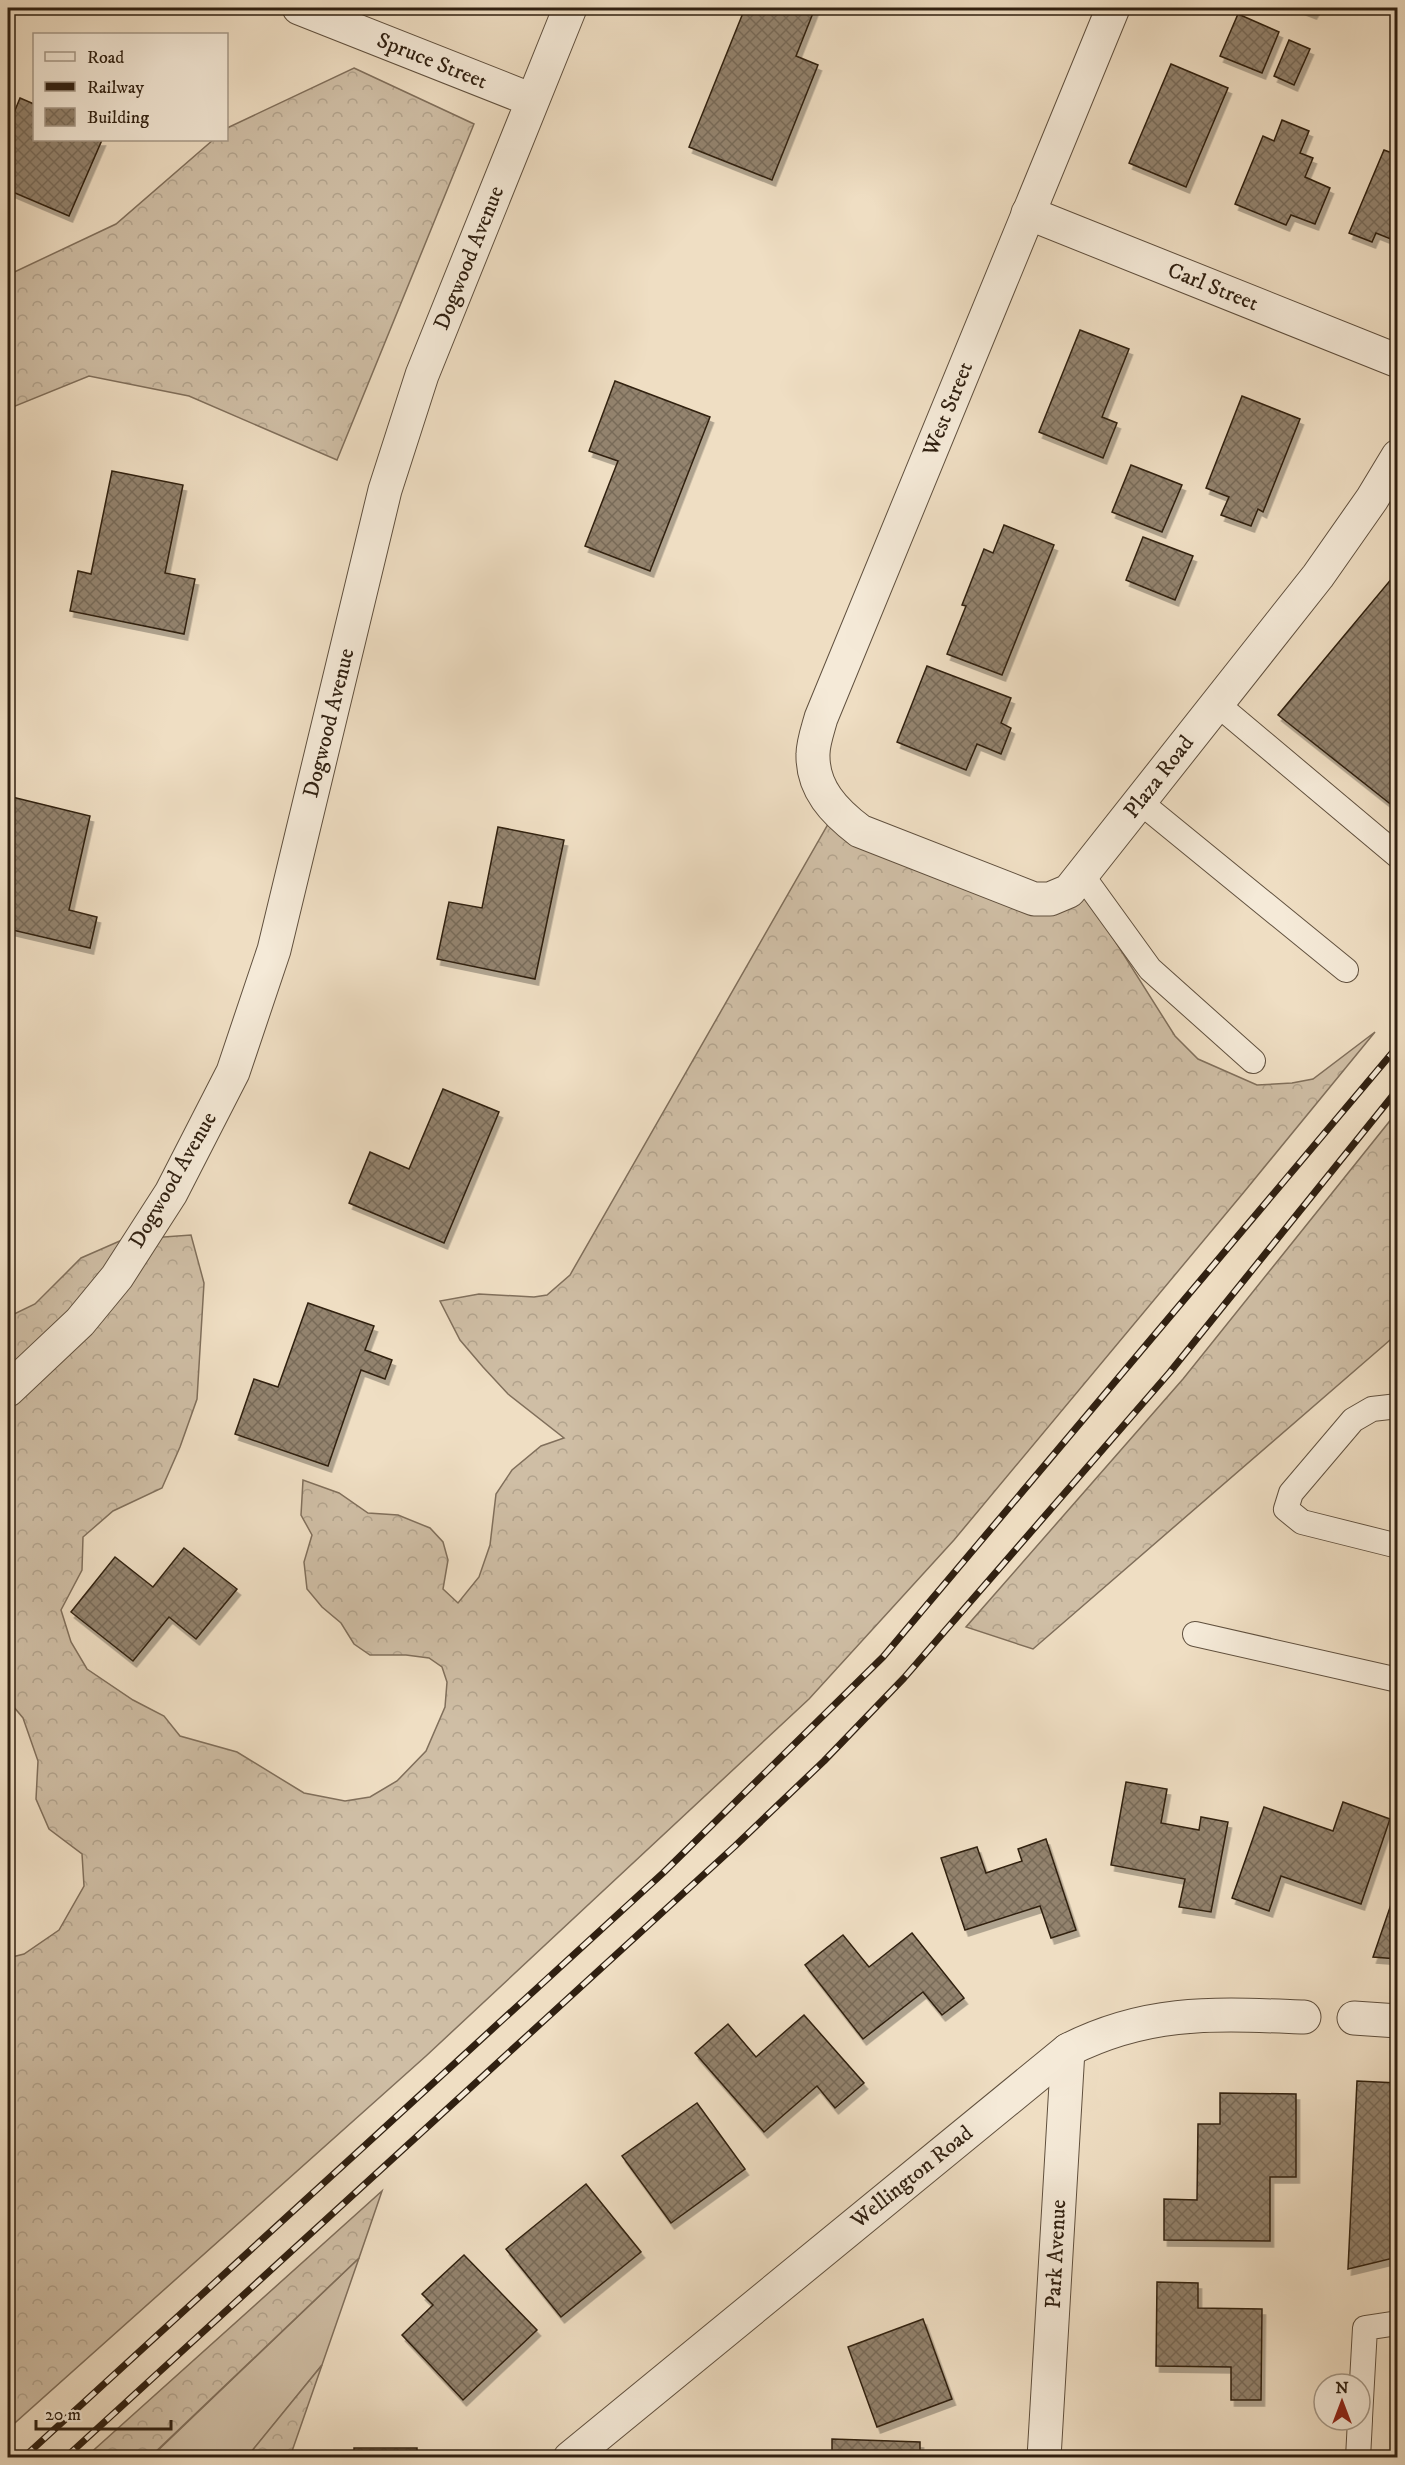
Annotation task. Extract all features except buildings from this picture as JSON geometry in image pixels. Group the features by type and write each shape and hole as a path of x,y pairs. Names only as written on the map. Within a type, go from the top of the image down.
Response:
{"street":[{"name":"Spruce Street","path":"299,8 532,100"},
{"name":"Dogwood Avenue","path":"8,1390 80,1322 117,1277 171,1193 233,1072 274,950 385,490 422,375 570,8"},
{"name":"West Street","path":"835,812 819,787 813,754 821,718 1113,8"},
{"name":"Carl Street","path":"1028,213 1398,361"},
{"name":"Plaza Road","path":"835,812 860,831 1034,899 1050,899 1069,891 1318,576 1372,499 1398,456"},
{"name":"Wellington Road","path":"570,2457 1068,2050 1099,2034 1178,2016 1217,2014 1304,2017"},
{"path":"1354,2018 1398,2020"},
{"name":"Park Avenue","path":"1044,2457 1068,2050"}],"lane":[{"path":"1217,704 1398,856"},
{"path":"1140,802 1346,970"},
{"path":"1082,875 1150,969 1253,1061"},
{"path":"1398,1406 1372,1408 1353,1420 1291,1493 1286,1509 1302,1522 1398,1546"},
{"path":"1195,1634 1398,1680"},
{"path":"1363,2372 1365,2328 1398,2323"},
{"path":"1358,2457 1359,2432"}],"green space":[{"path":"354,68 474,124 337,460 189,396 89,376 8,409 8,275 116,224 212,141 228,141 228,128"},
{"path":"835,812 1034,899 1081,887 1175,1036 1198,1059 1257,1085 1313,1079 1375,1032 954,1540 809,1699 426,2056 8,2429 8,1958 24,1954 59,1930 84,1886 82,1854 49,1829 36,1799 38,1761 23,1718 8,1700 8,1317 35,1304 81,1258 122,1240 191,1235 204,1283 197,1399 162,1488 113,1511 83,1537 82,1570 61,1610 71,1642 87,1669 133,1700 164,1716 180,1736 237,1752 304,1793 345,1801 370,1797 397,1781 426,1751 445,1707 447,1682 442,1667 429,1658 406,1655 370,1655 354,1644 341,1623 322,1607 307,1589 304,1562 312,1535 301,1515 303,1480 339,1493 368,1513 398,1515 430,1528 443,1542 448,1560 443,1589 458,1603 479,1577 490,1545 496,1494 512,1470 541,1446 564,1438 508,1394 483,1367 460,1340 440,1301 479,1294 534,1297 547,1295 570,1275"},
{"path":"1397,1112 1397,1334 1033,1649 966,1627 1183,1379"},
{"path":"382,2191 359,2258 150,2457 86,2457"},
{"path":"359,2258 322,2365 247,2457 150,2458"},
{"path":"322,2365 290,2457 247,2457"}],"railway":[{"path":"23,2458 663,1873 883,1657 1398,1046"},
{"path":"65,2458 735,1846 824,1761 904,1678 1170,1372 1398,1089"}]}
